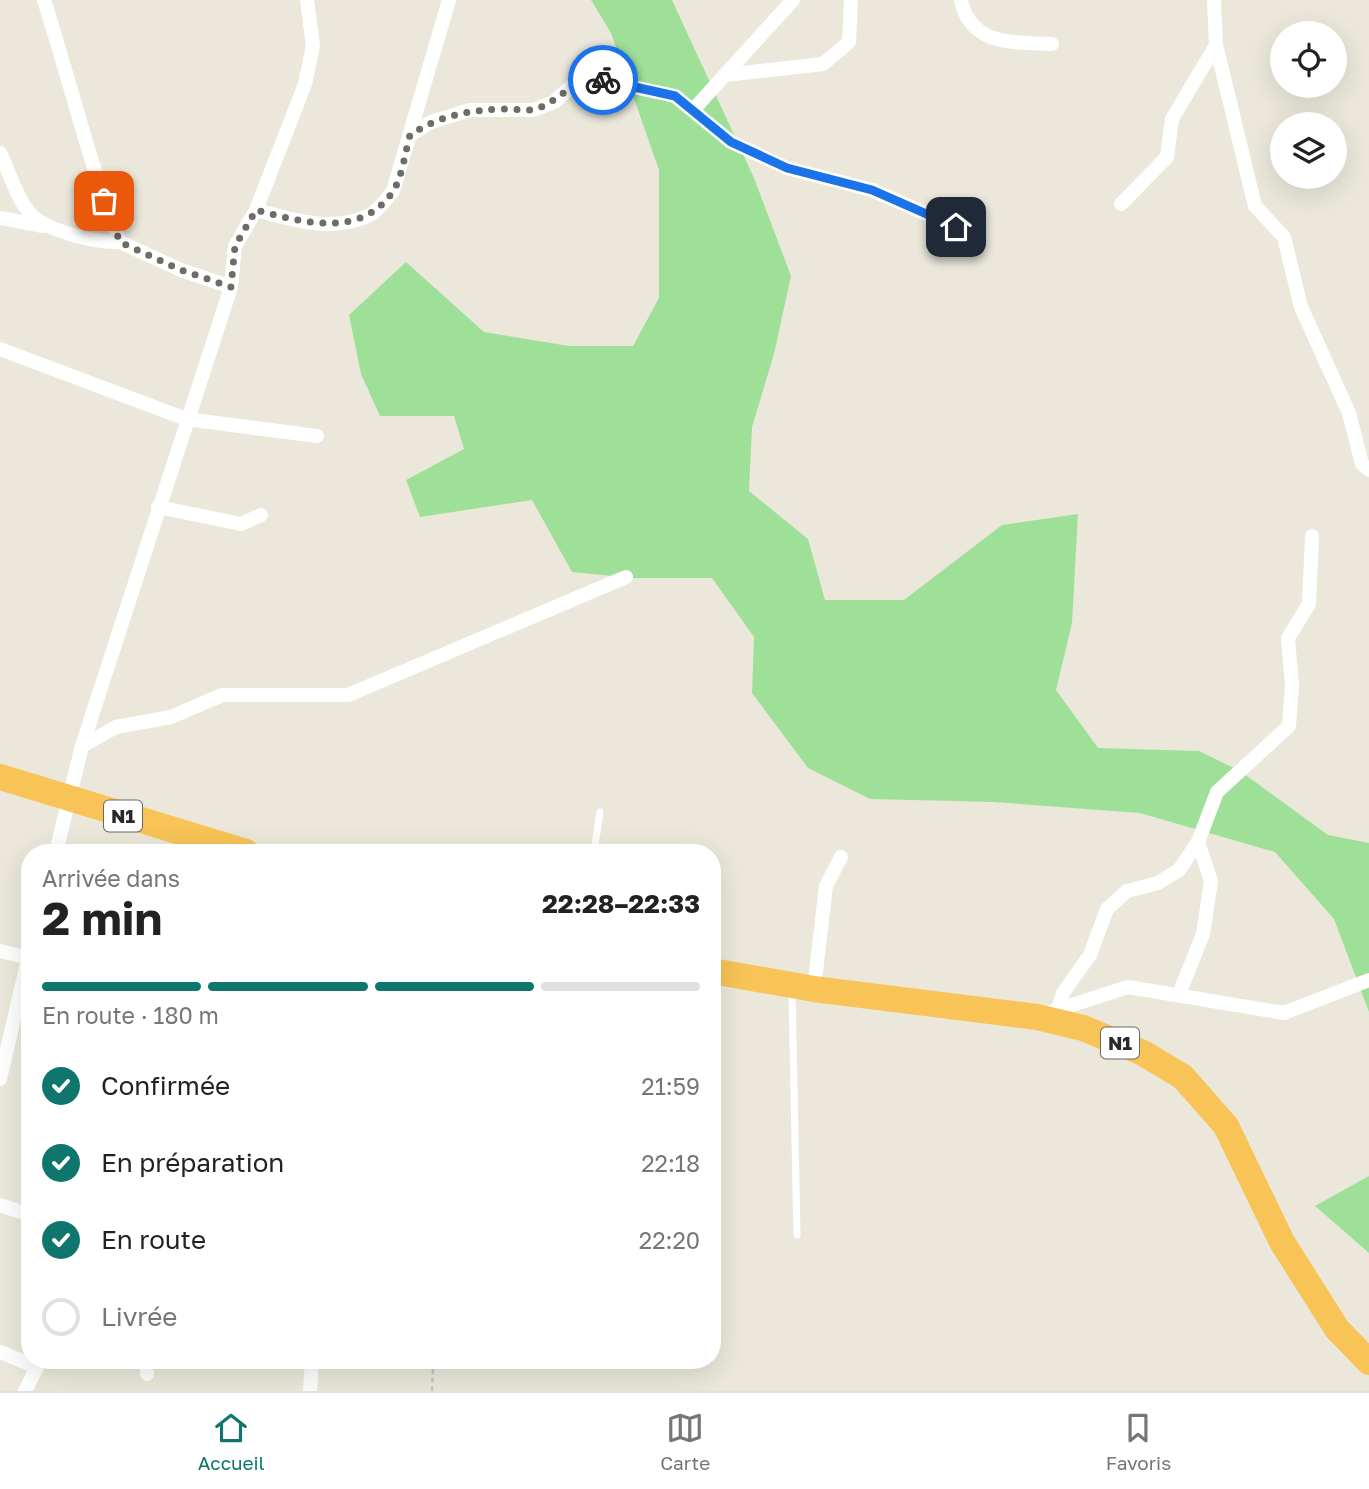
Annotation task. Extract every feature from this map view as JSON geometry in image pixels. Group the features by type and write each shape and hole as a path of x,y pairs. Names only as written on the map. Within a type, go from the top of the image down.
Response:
{"highway":[{"name":"N1","path":"0,778 219,844"},
{"name":"N1","path":"721,973 803,987 1048,1013 1143,1054 1183,1077 1226,1126 1282,1242 1337,1329 1369,1362"}],"street":[{"path":"44,0 69,78 96,180 120,242"},
{"path":"58,844 82,746 231,287 235,246 256,210 305,84 313,46 307,0"},
{"path":"256,210 309,224 339,224 372,214 393,191 449,0"},
{"path":"694,109 793,0"},
{"path":"725,75 823,64 849,42 851,0"},
{"path":"961,0 964,18 986,37 1052,44"},
{"path":"1214,0 1216,45 1255,206 1284,237 1301,307 1349,413 1362,464 1369,470"},
{"path":"1121,204 1167,157 1172,119 1216,45"},
{"path":"410,135 430,122 470,110 533,110 554,102 575,83 592,78 675,96 731,142 787,168 872,190 956,227"},
{"path":"0,153 29,212 49,227"},
{"path":"0,218 49,227 100,243 120,242 181,270 231,287"},
{"path":"0,349 186,419 317,436"},
{"path":"158,507 241,524 261,515"},
{"path":"1048,1013 1090,955 1107,909 1127,891 1158,883 1179,870 1198,842 1217,792 1289,726 1292,685 1288,638 1308,604 1312,536"},
{"path":"82,746 116,727 171,717 222,695 348,695 626,577"},
{"path":"1179,994 1203,934 1211,881 1198,842"},
{"path":"803,987 826,886 841,857"},
{"path":"0,951 21,955"},
{"path":"1048,1013 1128,987 1283,1013 1369,980"},
{"path":"0,1078 21,990"},
{"path":"0,1205 21,1212"},
{"path":"0,1352 21,1358"},
{"path":"24,1391 36,1369"},
{"path":"310,1391 311,1369"}],"lane":[{"path":"595,844 600,812"},
{"path":"797,1236 803,987"}],"path":[{"path":"432,1391 433,1369"}],"green space":[{"path":"591,0 672,0 754,178 791,276 774,354 752,427 749,491 808,539 825,600 904,600 1002,525 1078,514 1072,623 1056,690 1098,748 1199,751 1240,771 1328,835 1369,843 1369,1012 1334,919 1275,852 1140,813 993,802 870,799 808,768 752,693 754,637 712,578 633,578 572,572 532,500 420,517 406,480 464,449 454,416 380,416 361,374 349,315 406,262 484,332 569,346 633,346 659,298 659,170 611,33"},
{"path":"1369,1176 1369,1253 1315,1206"}],"way so far":[{"path":"104,201 120,242 181,270 231,287 235,246 256,210 309,224 339,224 372,214 393,191 410,135 430,122 470,110 533,110 554,102 575,83 592,78 603,80"}],"route":[{"path":"603,80 675,96 731,142 787,168 872,190 956,227"}]}
